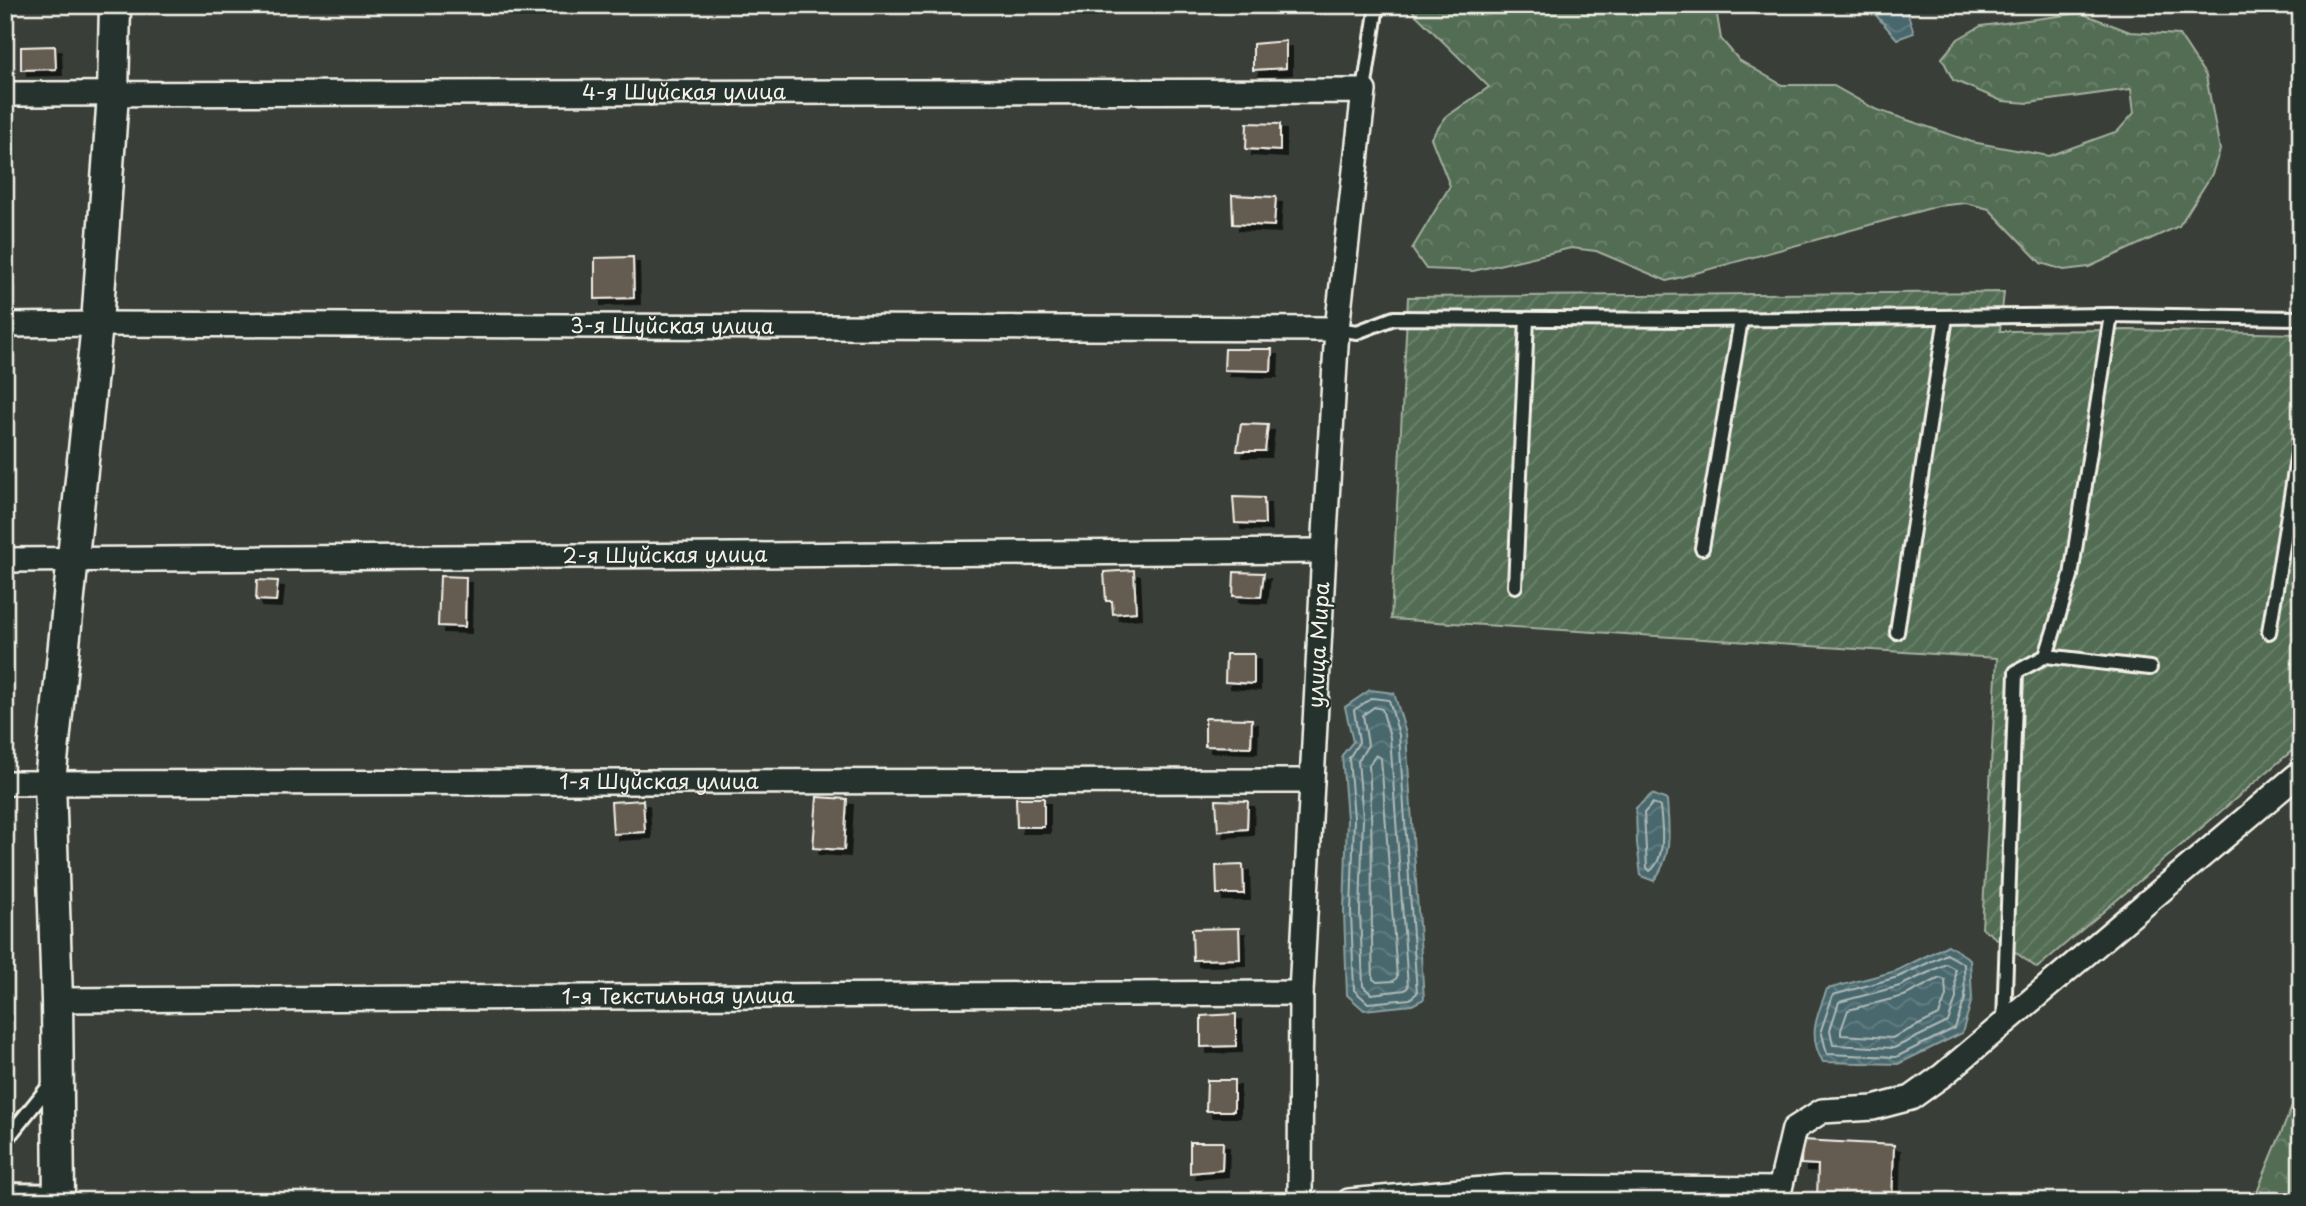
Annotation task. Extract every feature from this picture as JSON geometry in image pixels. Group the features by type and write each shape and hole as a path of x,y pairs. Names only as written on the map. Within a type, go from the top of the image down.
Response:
{"street":[{"path":"59,1196 57,1000 50,781 97,324 113,94 115,5"},
{"name":"4-я Шуйская улица","path":"5,94 1364,91"},
{"name":"улица Мира","path":"1300,1201 1301,993 1324,551 1337,328 1364,91"},
{"name":"3-я Шуйская улица","path":"5,325 1337,328"},
{"name":"2-я Шуйская улица","path":"5,560 1324,551"},
{"path":"1349,1201 1506,1187 1780,1189 1794,1129 1822,1111 1873,1108 1911,1098 1943,1075 2301,772"},
{"name":"1-я Шуйская улица","path":"5,783 1312,781"},
{"name":"1-я Текстильная улица","path":"57,1000 1301,993"}],"lane":[{"path":"1364,91 1377,5"},
{"path":"1337,328 1357,332 1394,318 1741,320 2110,315 2301,318"},
{"path":"2046,656 2071,576 2110,315"},
{"path":"1897,632 1946,317"},
{"path":"1515,586 1527,319"},
{"path":"1702,548 1741,320"},
{"path":"2269,632 2297,481 2301,434"},
{"path":"2004,1022 2016,672 2046,656 2150,668"},
{"path":"5,1141 57,1076"},
{"path":"5,1190 59,1196"}],"green space":[{"path":"1411,5 1724,5 1717,15 1721,39 1739,60 1782,85 1832,85 1875,109 1972,142 2049,156 2118,131 2134,113 2131,89 2029,103 2002,101 1953,80 1942,58 1958,39 1981,26 2081,13 2130,32 2179,35 2206,76 2220,150 2212,174 2179,226 2089,267 2064,270 2041,263 1989,209 1966,203 1938,206 1667,281 1596,251 1571,248 1473,271 1426,269 1412,249 1450,186 1431,138 1446,117 1489,87 1414,13"},
{"path":"2004,292 2000,331 2130,330 2301,334 2301,743 2037,968 1982,928 1997,658 1391,619 1408,297"},
{"path":"2301,1085 2301,1201 2253,1201"}],"water":[{"path":"1867,5 1905,5 1914,33 1897,39"},
{"path":"1370,690 1394,693 1406,734 1424,999 1412,1005 1364,1010 1347,995 1344,912 1347,819 1342,755 1353,742 1345,707"},
{"path":"1652,794 1667,800 1669,832 1664,862 1654,881 1641,876 1636,808"},
{"path":"1948,945 1970,959 1972,999 1962,1033 1898,1064 1823,1062 1815,1043 1815,1026 1827,989 1896,971"}],"building":[{"path":"1286,41 1286,68 1253,70 1253,44"},
{"path":"55,46 56,69 21,70 21,47"},
{"path":"1247,123 1280,124 1280,151 1246,149"},
{"path":"1232,195 1276,197 1274,226 1233,224"},
{"path":"633,257 634,298 595,299 595,258"},
{"path":"1225,349 1272,349 1271,371 1224,370"},
{"path":"1241,424 1268,425 1265,451 1237,451"},
{"path":"1233,497 1264,498 1265,524 1235,523"},
{"path":"1134,570 1136,612 1113,614 1112,601 1106,601 1104,572"},
{"path":"1234,572 1264,573 1261,597 1233,596"},
{"path":"440,576 466,577 465,627 438,626"},
{"path":"257,580 278,581 276,601 256,600"},
{"path":"1226,654 1254,654 1254,684 1225,682"},
{"path":"1205,718 1252,719 1251,747 1205,746"},
{"path":"817,797 847,799 844,850 813,848"},
{"path":"1016,798 1044,798 1044,827 1017,827"},
{"path":"643,800 645,832 613,834 611,802"},
{"path":"1216,800 1248,801 1247,829 1218,831"},
{"path":"1243,865 1244,894 1217,894 1216,866"},
{"path":"1239,928 1240,959 1193,960 1192,929"},
{"path":"1236,1014 1236,1046 1201,1047 1201,1016"},
{"path":"1207,1080 1234,1080 1234,1111 1206,1111"},
{"path":"1802,1140 1894,1145 1892,1201 1817,1201 1818,1165 1801,1164"},
{"path":"1190,1142 1223,1142 1222,1170 1190,1173"}]}
